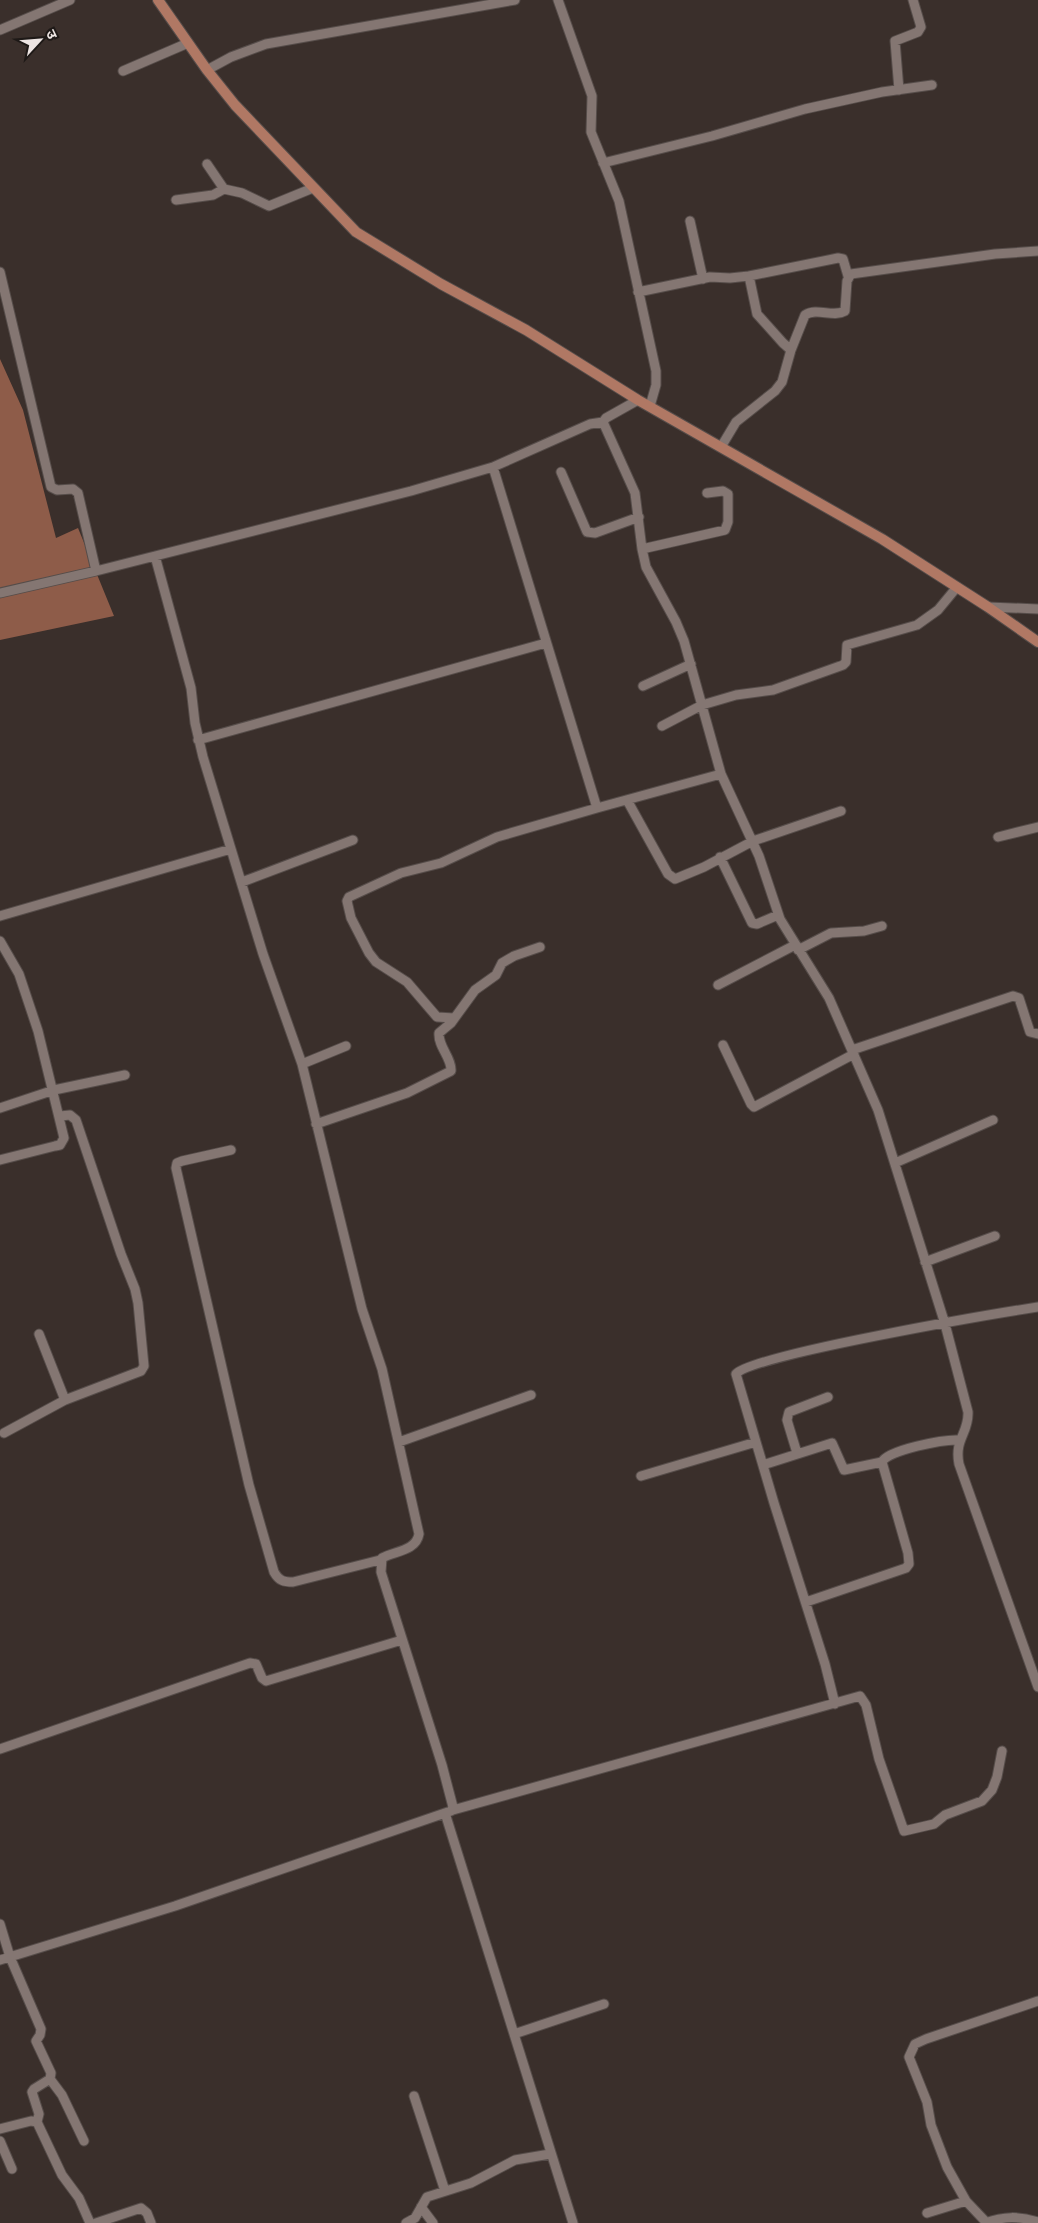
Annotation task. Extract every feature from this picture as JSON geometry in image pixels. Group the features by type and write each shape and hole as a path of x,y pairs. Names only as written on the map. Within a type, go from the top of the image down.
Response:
{"main road":[{"path":"158,0 207,70 235,104 356,232 441,284 526,330 638,400 882,539 988,606 1038,642"}],"street":[{"path":"0,30 70,0"},
{"path":"207,70 231,56 266,44 515,0"},
{"path":"558,0 592,96 591,132 619,201 657,378 650,406"},
{"path":"899,90 894,41 918,32 921,27 913,0"},
{"path":"123,71 188,44"},
{"path":"604,163 712,136 805,109 932,85"},
{"path":"207,164 224,189"},
{"path":"176,200 213,195 224,189 242,192 269,206 313,188"},
{"path":"690,221 703,279"},
{"path":"848,276 855,273 995,254 1038,251"},
{"path":"638,292 703,279 749,276 838,258 843,259 848,276 845,311 838,314 812,312 805,315 791,350 782,382 775,391 736,422 721,447"},
{"path":"0,272 52,487 57,490 73,489 78,493 96,571"},
{"path":"749,276 757,314 791,350"},
{"path":"0,593 96,571 411,491 493,467 590,424 603,422 606,418 638,400"},
{"path":"603,422 633,487 646,567 676,622 691,664 721,774 753,841 778,915 796,948 824,989 878,1110 944,1324 968,1412 966,1427 957,1448 959,1464 1038,1687"},
{"path":"493,467 597,808"},
{"path":"561,472 587,532 595,533 639,517"},
{"path":"642,549 724,530 728,522 728,494 723,491 707,493"},
{"path":"155,556 191,688 198,740 263,954 302,1064 362,1309 382,1369 419,1534 416,1544 384,1556 380,1560 293,1582 284,1582 274,1572 249,1485 176,1168 177,1163 182,1161 231,1150"},
{"path":"662,726 702,705 736,695 773,690 843,665 846,662 847,645 918,625 938,610 956,587"},
{"path":"988,606 1038,609"},
{"path":"198,740 546,643"},
{"path":"643,686 691,664"},
{"path":"454,1018 437,1018 407,982 376,962 356,930 347,901 349,897 401,873 441,864 497,838 721,774"},
{"path":"627,800 672,878 680,878 687,875 753,841 841,811"},
{"path":"998,837 1038,827"},
{"path":"242,882 353,840"},
{"path":"0,916 232,849"},
{"path":"720,857 752,923 757,924 778,915"},
{"path":"718,984 831,933 864,932 882,926"},
{"path":"0,941 21,980 38,1031 54,1090 64,1138 60,1144 0,1160"},
{"path":"316,1124 407,1093 450,1071 450,1065 438,1036 475,990 496,975 502,963 507,959 540,947"},
{"path":"722,1045 751,1104 754,1106 853,1052 1013,996 1019,998 1030,1032 1038,1034"},
{"path":"302,1064 346,1046"},
{"path":"0,1108 54,1090 125,1075"},
{"path":"4,1433 65,1400 141,1371 145,1360 135,1289 121,1254 76,1120 70,1115 60,1116"},
{"path":"895,1163 994,1120"},
{"path":"925,1262 995,1236"},
{"path":"835,1704 830,1680 737,1379 738,1371 852,1340 1038,1307"},
{"path":"39,1334 65,1400"},
{"path":"399,1442 531,1395"},
{"path":"797,1454 787,1420 789,1412 828,1397"},
{"path":"763,1465 832,1443 844,1470 882,1462 889,1454 945,1440 959,1440"},
{"path":"641,1476 756,1442"},
{"path":"806,1602 899,1571 909,1564 908,1553 882,1462"},
{"path":"380,1560 381,1572 442,1765 449,1811 550,2154 573,2223"},
{"path":"0,1749 250,1663 256,1664 262,1678 266,1682 402,1640"},
{"path":"0,1960 175,1906 449,1811 835,1704 856,1696 863,1698 879,1759 904,1831 934,1824 944,1815 982,1801 992,1790 997,1777 1002,1751"},
{"path":"0,1924 10,1957 41,2029 36,2041 51,2073 50,2079 62,2095 84,2141"},
{"path":"1038,2002 926,2039 915,2044 911,2049 909,2057 927,2102 931,2125 947,2167 966,2201 986,2223 1012,2217 1022,2217 1038,2222"},
{"path":"514,2034 604,2004"},
{"path":"50,2079 32,2092 39,2114 37,2122 62,2175 79,2198 90,2223"},
{"path":"414,2096 444,2191"},
{"path":"0,2129 31,2121 37,2122"},
{"path":"0,2141 12,2169"},
{"path":"406,2223 414,2218 427,2197 470,2183 515,2160 550,2154"},
{"path":"927,2213 966,2201"},
{"path":"421,2207 433,2223"},
{"path":"96,2223 141,2208 147,2213 151,2223"}],"shaded area":[{"path":"0,359 23,410 56,538 78,528 114,616 0,640"}]}
